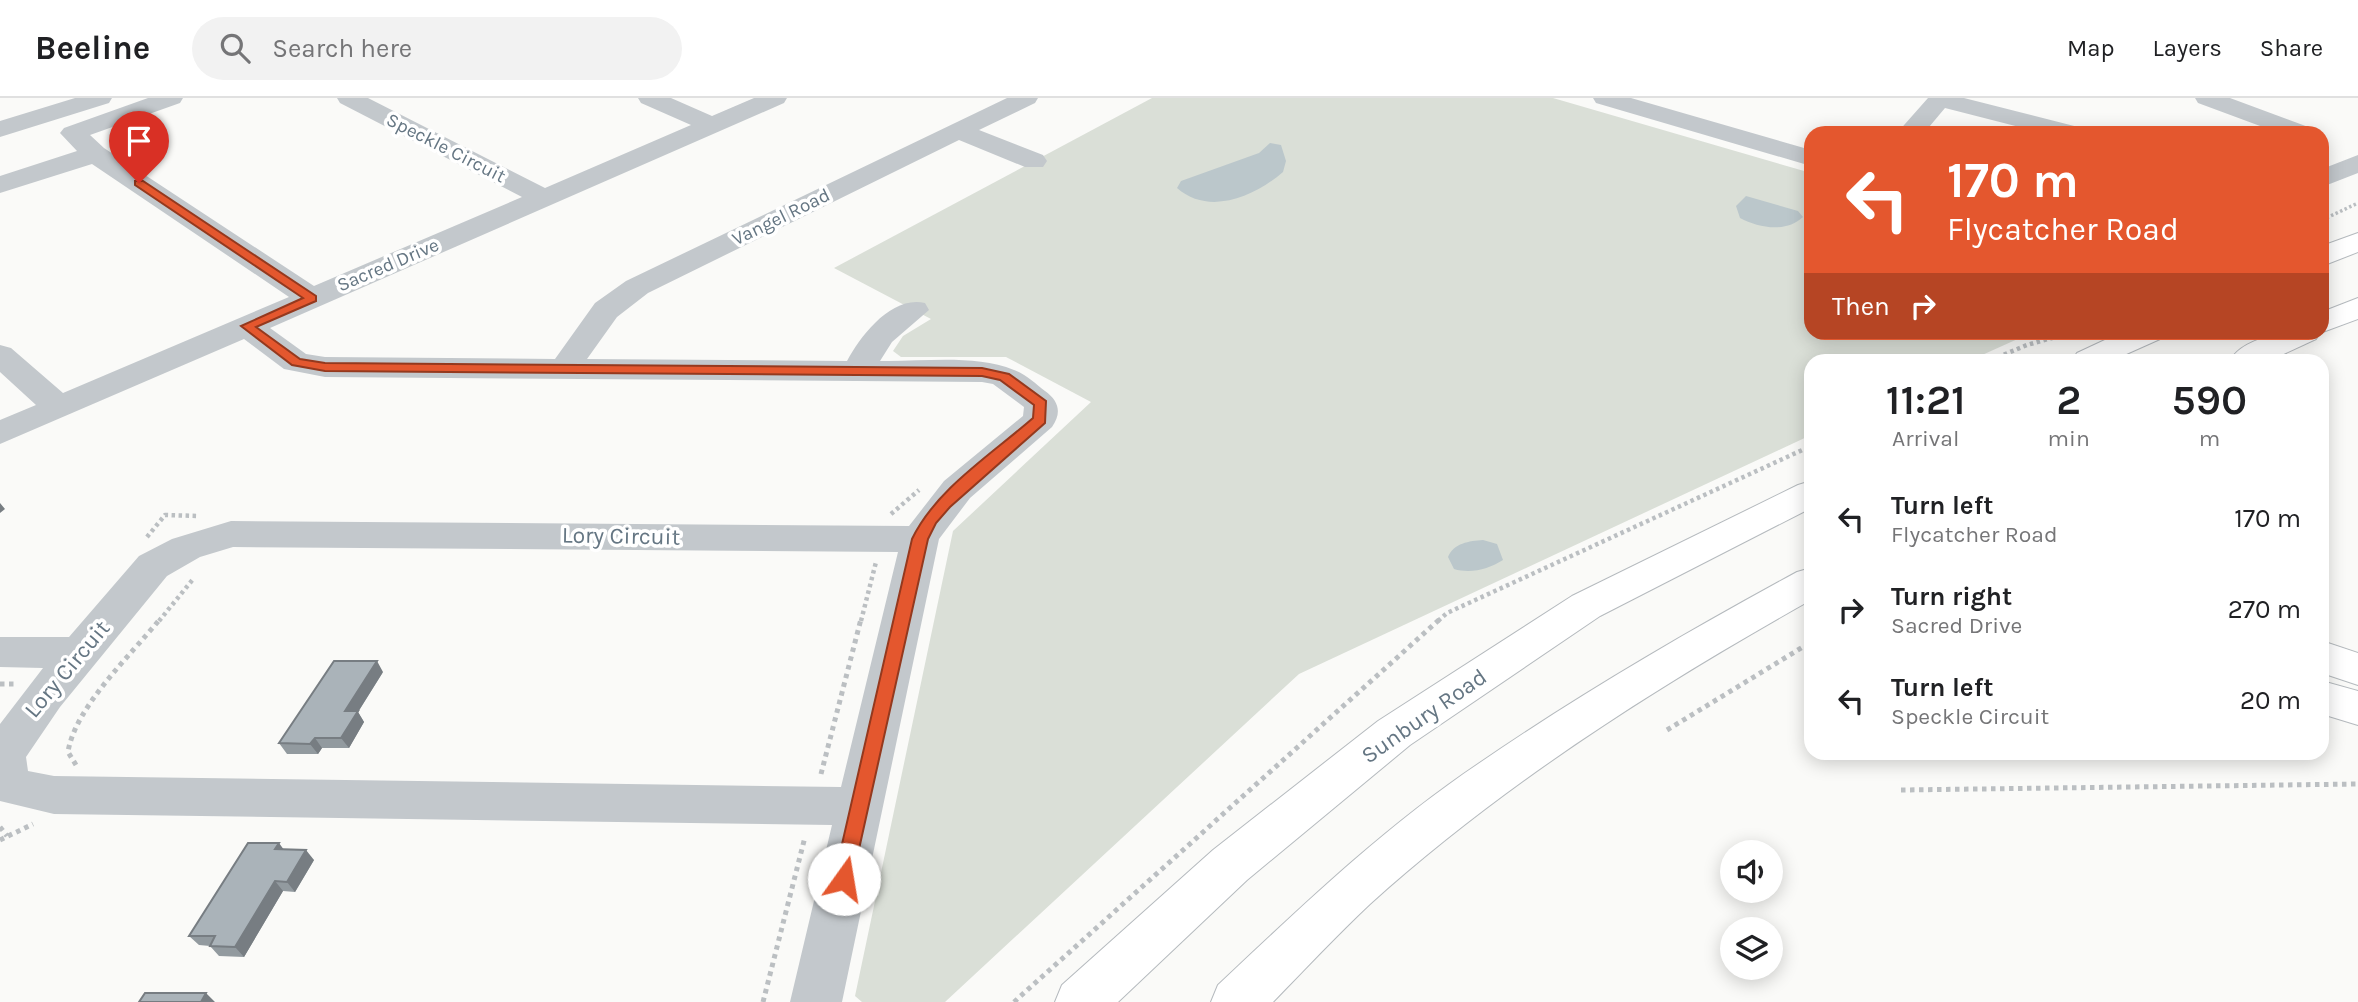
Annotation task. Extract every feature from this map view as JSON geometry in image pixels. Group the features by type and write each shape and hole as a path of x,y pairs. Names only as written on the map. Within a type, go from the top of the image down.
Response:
{"main road":[{"path":"2329,254 2358,242"},
{"path":"2329,321 2358,307"},
{"path":"2101,354 2132,340"},
{"path":"2258,354 2284,340"},
{"name":"Sunbury Road","path":"1081,1002 1230,865 1394,733 1586,606 1804,497"},
{"path":"1237,1002 1353,889 1492,778 1690,649 1804,586"},
{"path":"2329,659 2358,669"},
{"path":"2329,699 2358,708"}],"street":[{"path":"10,98 38,117"},
{"path":"0,129 100,98"},
{"path":"171,98 73,132 95,154 312,298"},
{"name":"Speckle Circuit","path":"349,98 544,198"},
{"path":"650,98 712,125"},
{"name":"Sacred Drive","path":"0,433 775,98"},
{"name":"Vangel Road","path":"564,369 606,310 638,287 958,131 984,108 1026,98"},
{"path":"1605,98 1804,156"},
{"path":"1676,118 1700,98"},
{"path":"2207,98 2283,126"},
{"path":"1916,126 1940,99 2046,126"},
{"path":"958,131 1034,161"},
{"path":"0,185 95,154"},
{"path":"2329,176 2358,163"},
{"path":"860,371 865,354 876,337 914,310"},
{"path":"247,326 296,362 325,367 982,372 1004,377 1041,404 1040,420 929,520 888,538 860,806 816,1002"},
{"path":"0,355 59,408"},
{"name":"Lory Circuit","path":"17,811 6,776 3,754 20,725 153,566 186,548 231,534 888,538"},
{"path":"0,652 81,653"},
{"path":"17,811 860,806"}],"path":[{"path":"2329,217 2358,203"},
{"path":"2006,354 2045,340"},
{"path":"820,778 877,559 888,538"},
{"path":"17,811 78,769 68,752 71,734 85,712 187,583 198,574"},
{"path":"1667,730 1804,646"},
{"path":"1901,790 2358,784"},
{"path":"763,1002 805,836"}],"shaded area":[{"path":"1152,98 1553,98 1804,171 1804,340 2015,340 1984,354 1804,354 1804,438 1299,674 945,1002 862,1002 855,996 953,531 1091,402 1006,357 901,357 893,351 903,336 931,319 834,268"},
{"path":"1270,143 1281,145 1286,161 1283,172 1259,189 1231,200 1217,202 1203,201 1177,188 1181,181 1259,153"},
{"path":"1746,196 1798,211 1803,217 1781,227 1747,221 1740,218 1736,206"},
{"path":"1483,540 1497,544 1503,560 1480,570 1454,569 1448,557 1454,549 1467,542"}],"building":[{"path":"334,661 377,661 345,711 358,711 341,738 315,738 310,744 279,743"},
{"path":"248,843 279,843 275,849 306,850 287,882 275,881 235,947 210,946 215,936 189,936"},
{"path":"145,993 206,993 201,1002 139,1002"}],"route":[{"path":"139,183 312,298 247,326 296,362 325,367 982,372 1004,377 1041,404 1040,420 944,504 929,520 920,539 844,879"}]}
